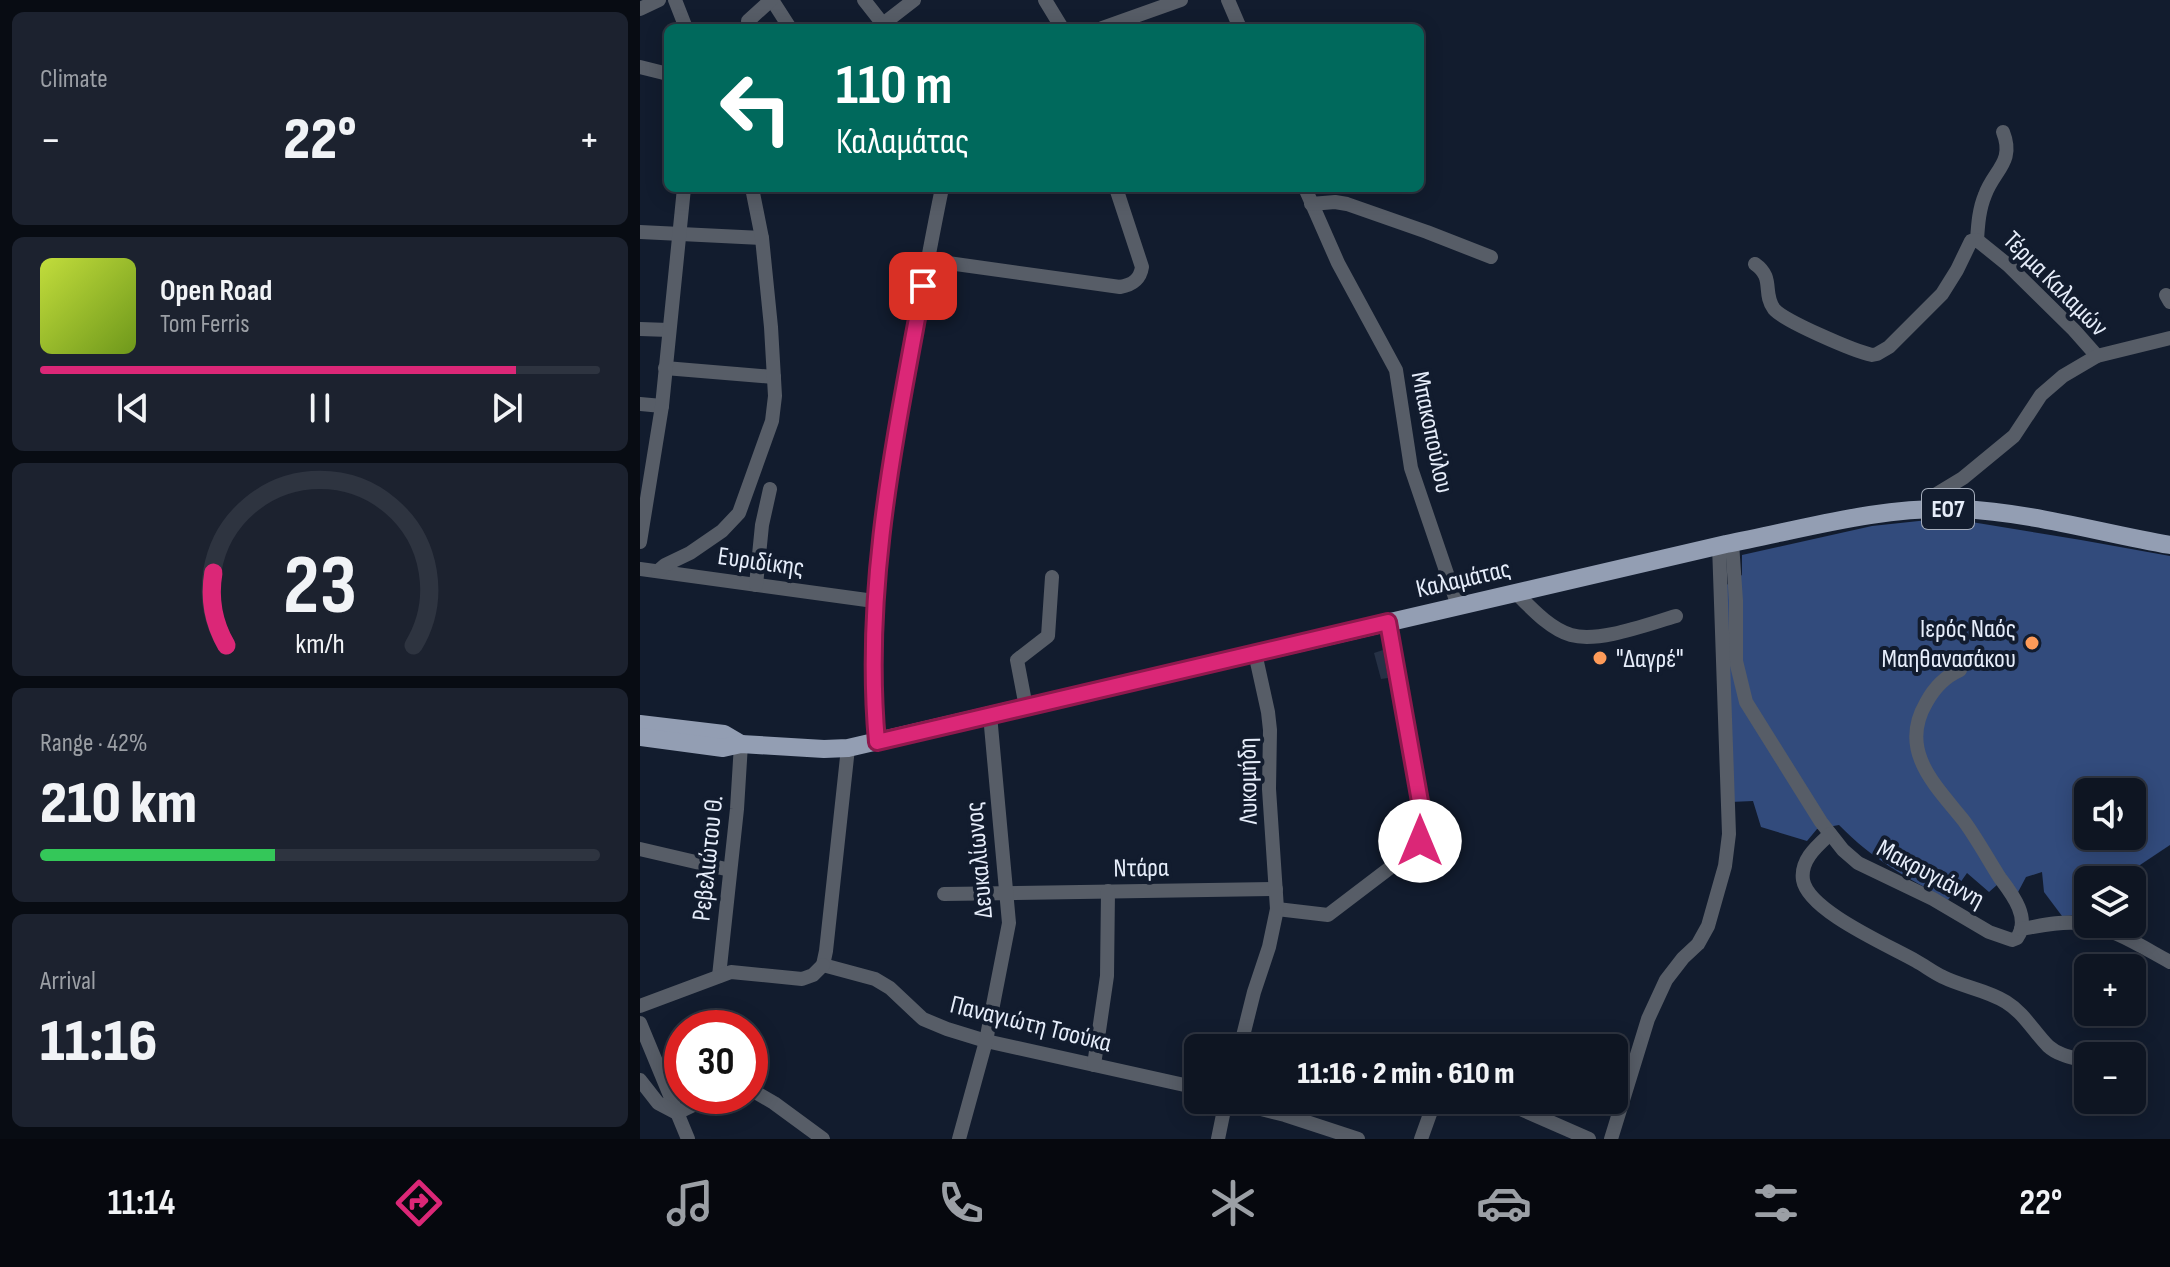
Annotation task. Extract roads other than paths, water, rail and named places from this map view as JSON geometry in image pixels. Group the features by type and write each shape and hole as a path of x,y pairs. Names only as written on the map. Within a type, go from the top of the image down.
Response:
{"main road":[{"name":"ΕΟ7","path":"1726,544 1830,521 1898,511 1960,509 2007,514 2170,545"},
{"name":"Καλαμάτας","path":"640,737 723,748 741,744 848,748 1726,544"},
{"name":"Καλαμάτας","path":"640,724 724,734 741,744"}],"street":[{"path":"640,9 659,0"},
{"path":"675,0 684,24"},
{"path":"748,21 772,0 787,24"},
{"path":"864,0 883,24"},
{"path":"887,24 914,0"},
{"path":"1045,0 1060,24"},
{"path":"1112,24 1164,3 1181,0"},
{"path":"1228,0 1238,24"},
{"path":"640,67 664,73"},
{"path":"1977,240 1984,196 2007,155 2003,132"},
{"path":"640,542 662,406 684,192"},
{"path":"658,571 722,531 739,513 772,421 775,396 771,327 762,238 753,192"},
{"path":"877,742 872,660 880,533 941,192"},
{"path":"927,260 1129,286 1141,274 1142,267 1117,192"},
{"name":"Μπακοπούλου","path":"1306,192 1348,282 1396,370 1411,468 1458,606"},
{"path":"1311,204 1347,204 1491,257"},
{"path":"640,232 762,238"},
{"name":"Τέρμα Καλαμών","path":"1755,264 1766,276 1771,302 1779,313 1830,339 1872,355 1889,347 1942,294 1971,241 1977,240 2008,265 2097,356 2055,381 2041,395 2014,436 1963,478 1932,497 1925,509"},
{"path":"640,329 669,330"},
{"path":"2097,356 2170,338"},
{"path":"665,368 774,377"},
{"path":"640,404 662,406"},
{"path":"756,585 762,525 770,489"},
{"path":"1611,1139 1648,1019 1666,980 1703,938 1725,866 1729,834 1726,544"},
{"name":"Μακρυγιάννη","path":"1726,544 1736,601 1736,661 1746,702 1830,834 1858,863 1933,899 1989,932 2012,940 2017,938 2021,929 2020,915 2011,891 1931,781 1919,757 1916,731 1923,707 1942,681 1960,670"},
{"name":"Ευριδίκης","path":"640,569 874,601"},
{"path":"1026,707 1017,660 1048,636 1052,577"},
{"path":"1516,593 1533,610 1570,635 1595,638 1676,616"},
{"path":"1277,909 1328,915 1404,858 1420,841 1424,824 1388,622"},
{"name":"Λυκομήδη","path":"1244,1034 1277,909 1270,803 1270,730 1255,653"},
{"name":"Δευκαλίωνος","path":"959,1139 986,1041 1009,923 990,715"},
{"name":"Ρεβελιώτου Θ.","path":"719,976 741,744"},
{"path":"640,1006 731,972 802,979 810,977 823,965 848,748"},
{"path":"1830,834 1811,853 1805,863 1803,879 1811,895 1824,907 1839,919 1941,977 2007,1002 2031,1024 2049,1047 2074,1058"},
{"path":"640,849 730,870"},
{"name":"Ντάρα","path":"944,894 1276,889"},
{"path":"1094,1065 1107,976 1108,891"},
{"path":"2021,929 2081,923 2119,935 2170,962"},
{"name":"Παναγιώτη Τσούκα","path":"823,965 875,979 890,988 923,1019 986,1041 1184,1085"},
{"path":"640,1023 664,1081"},
{"path":"640,1080 664,1106"},
{"path":"768,1100 823,1139"},
{"path":"677,1114 688,1139"},
{"path":"1218,1139 1223,1114"},
{"path":"1281,1114 1358,1139"},
{"path":"1421,1139 1430,1114"},
{"path":"1532,1114 1589,1139"}],"place":[{"name":"Ιερός Ναός Μαηθανασάκου","path":"2032,643"},
{"name":"\"Δαγρέ\"","path":"1600,658"}]}
